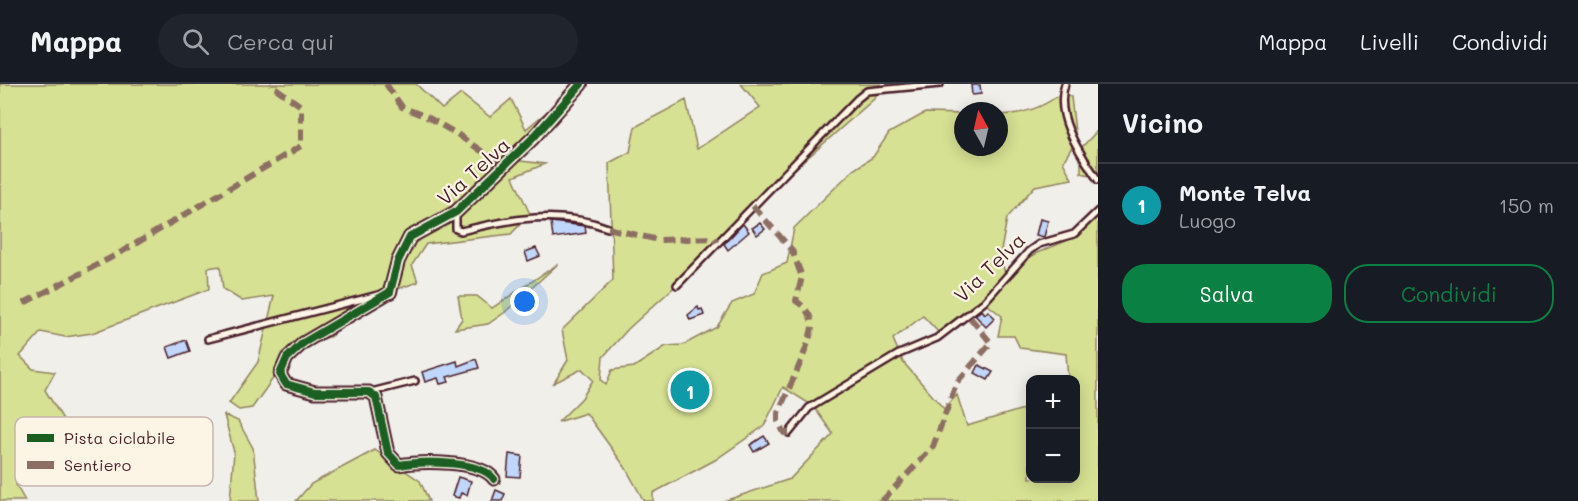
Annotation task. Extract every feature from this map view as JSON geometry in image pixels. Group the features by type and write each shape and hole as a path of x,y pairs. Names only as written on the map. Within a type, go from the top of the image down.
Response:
{"street":[{"name":"Via Telva","path":"390,292 398,261 410,237 456,212 533,138 581,84"},
{"path":"390,292 303,343 287,358 280,374 286,384 315,392 369,392 376,398 388,453 399,465 421,461 467,466 491,474 494,479"}],"lane":[{"path":"677,285 867,91 940,84"},
{"path":"1065,84 1061,96 1070,134 1098,180"},
{"name":"Via Telva","path":"789,433 809,408 899,354 938,338 984,302 1029,251 1039,244 1074,234 1098,211"},
{"path":"456,212 456,229 461,231 513,219 551,217 591,221 608,228"},
{"path":"208,339 390,292"},
{"path":"369,392 414,381"}],"green space":[{"path":"0,84 416,84 442,109 461,94 490,117 511,99 526,129 556,104 504,159 545,164 513,177 530,214 511,234 426,244 412,265 418,282 348,306 332,336 311,343 298,343 252,408 239,410 229,403 258,362 274,296 242,301 223,289 220,266 208,268 209,289 92,333 65,337 41,332 20,356 33,369 55,372 45,390 62,417 15,417 15,486 25,501 0,501"},
{"path":"741,84 880,84 875,98 753,206 693,270 628,329 603,357 601,380 606,385 612,370 634,367 666,346 683,345 717,327 732,303 754,294 763,273 787,263 794,228 853,170 873,157 889,133 925,113 954,114 954,156 1008,156 1008,114 1033,109 1062,92 1071,97 1076,140 1063,162 1072,179 1035,186 1007,218 1000,256 1005,273 1037,253 1078,236 1098,214 1098,501 724,501 790,479 833,434 813,406 783,387 764,426 715,460 653,493 653,501 644,501 625,467 586,413 558,422 582,398 593,380 582,369 554,383 568,360 562,330 613,280 609,163 630,152 635,127 686,100 697,149 760,107","holes":["984,302 1002,316 998,336 1014,336 1020,348 1066,354 1068,375 1080,375 1080,483 1026,483 1026,408 967,426 957,395 944,409 903,362 893,339 923,316 940,334"]},
{"path":"1098,130 1098,177 1081,173 1081,148"},
{"path":"558,264 504,313 488,324 455,329 462,319 458,296 477,296 492,308"},
{"path":"224,415 238,421 253,448 259,501 230,501 234,452"},
{"path":"375,450 420,481 429,501 296,501 311,484"}],"building":[{"path":"971,85 980,85 981,94 972,95"},
{"path":"1040,219 1048,221 1044,237 1036,235"},
{"path":"551,222 585,226 586,233 553,238"},
{"path":"760,223 765,229 757,235 752,228"},
{"path":"743,224 749,232 728,250 724,244"},
{"path":"536,248 540,256 528,261 525,252"},
{"path":"698,307 699,310 702,309 704,315 690,320 688,315"},
{"path":"982,310 985,314 988,311 995,318 986,327 975,315"},
{"path":"186,340 190,351 171,358 167,347"},
{"path":"476,359 479,368 447,377 449,382 440,384 438,378 425,382 422,372 457,361 458,366"},
{"path":"979,365 993,372 988,380 975,373"},
{"path":"764,436 769,443 754,452 750,445"},
{"path":"509,454 522,456 520,477 507,476"},
{"path":"458,477 471,481 467,495 461,493 459,498 452,496"},
{"path":"496,490 505,494 502,501 492,501"}],"marked path":[{"path":"24,303 118,254 301,146 301,106 270,84"},
{"path":"386,84 402,107 429,118 457,134 503,166"},
{"path":"753,206 792,250 802,277 796,301 807,311 812,324 804,354 778,413 778,421 784,433 789,433"},
{"path":"608,228 658,240 714,238 717,242"},
{"path":"882,501 933,447 957,382 991,343 968,315"}],"cycle path":[{"path":"494,479 477,468 464,465 449,463 399,465 388,453 376,397 369,392 315,392 286,384 280,374 287,358 303,343 390,292 398,261 410,237 456,212 533,138 581,84"}],"place":[{"name":"Monte Telva","path":"690,390"}]}
